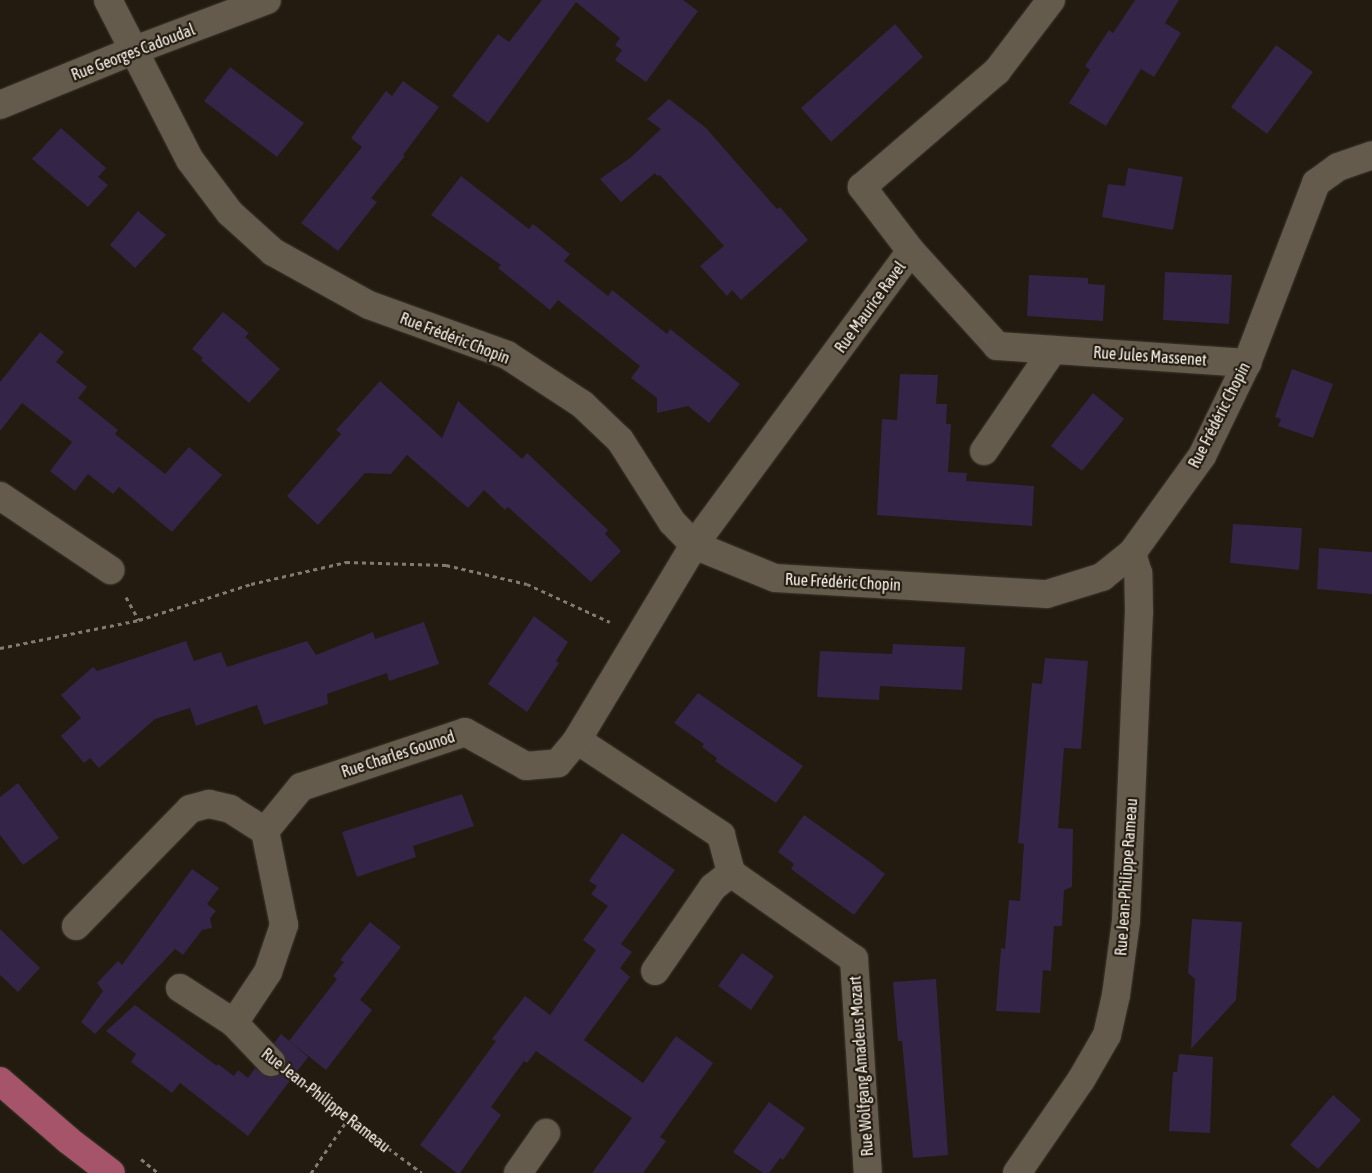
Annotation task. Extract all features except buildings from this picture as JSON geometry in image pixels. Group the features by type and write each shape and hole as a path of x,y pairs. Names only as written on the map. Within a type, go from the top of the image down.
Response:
{"main road":[{"path":"0,1081 68,1140 111,1173"}],"street":[{"name":"Rue Frédéric Chopin","path":"108,0 190,160 230,213 273,252 369,305 507,355 582,404 620,440 672,522 694,545 775,578 1047,594 1102,577 1132,553 1202,456 1247,363 1316,183 1338,168 1372,155"},
{"name":"Rue Georges Cadoudal","path":"0,105 135,50 267,0"},
{"name":"Rue Maurice Ravel","path":"694,545 911,251 862,188 997,71 1051,0"},
{"name":"Rue Jules Massenet","path":"911,251 997,346 1247,363"},
{"path":"984,451 1052,350"},
{"path":"0,496 110,570"},
{"name":"Rue Charles Gounod","path":"265,831 300,787 465,732 526,766 558,763 577,740 694,545"},
{"name":"Rue Jean-Philippe Rameau","path":"1017,1173 1080,1080 1106,1035 1116,995 1126,920 1139,612 1138,573 1132,553"},
{"path":"577,740 721,835 732,873 713,887 655,971"},
{"path":"76,926 190,810 209,804 230,809 265,831 284,924 268,972 234,1023 180,988"},
{"name":"Rue Wolfgang Amadeus Mozart","path":"732,873 854,959 868,1173"},
{"name":"Rue Jean-Philippe Rameau","path":"234,1023 271,1062"},
{"path":"518,1173 546,1132"}],"path":[{"path":"0,648 139,620 252,584 346,562 446,565 527,584 640,636"},
{"name":"Rue Jean-Philippe Rameau","path":"271,1062 422,1173"},
{"path":"311,1173 348,1119"}]}
